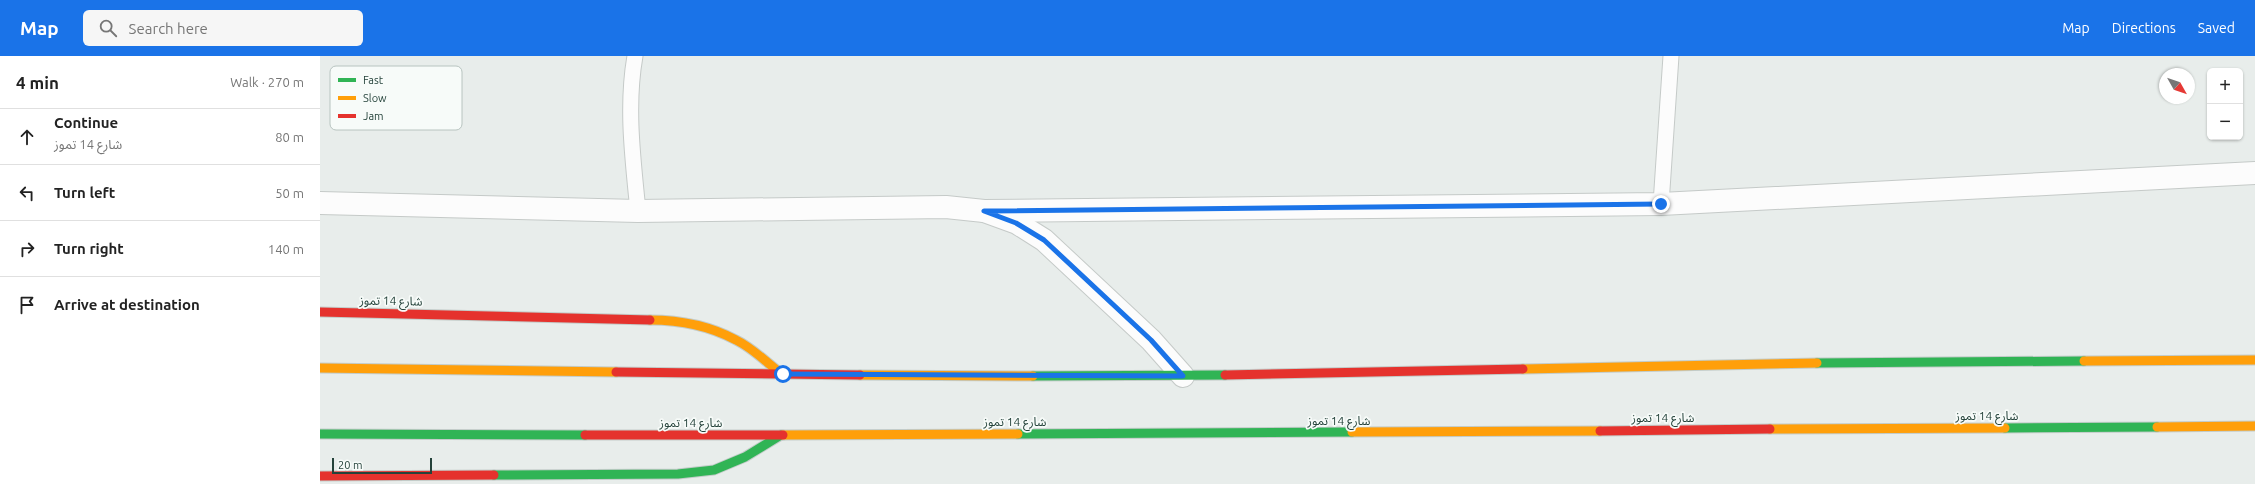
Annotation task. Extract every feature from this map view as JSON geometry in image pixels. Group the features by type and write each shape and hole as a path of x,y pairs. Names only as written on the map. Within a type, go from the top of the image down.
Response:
{"main road":[{"name":"شارع 14 تموز","path":"320,312 671,320 702,326 737,340 783,374"},
{"path":"320,368 783,374 1183,376 1864,362 2255,360"},
{"name":"شارع 14 تموز","path":"320,434 422,436 781,435 2255,426"},
{"path":"320,476 678,474 714,470 745,457 781,435"}],"street":[{"path":"320,203 638,211 946,207 984,211 1661,204 2255,173"},
{"path":"984,211 1016,223 1044,240 1151,340 1183,376"}],"lane":[{"path":"635,56 630,81 633,161 638,211"},
{"path":"1661,204 1671,56"}],"traffic: fast":[{"path":"1817,363 2084,361"},
{"path":"1033,376 1225,375"},
{"path":"2005,428 2157,427"},
{"path":"1018,434 1352,432"},
{"path":"320,434 585,435"},
{"path":"494,475 678,474 714,470 745,457 781,435"}],"traffic: slow":[{"path":"650,320 684,323 726,335 748,347 783,375"},
{"path":"2084,361 2255,360"},
{"path":"1523,369 1817,363"},
{"path":"320,368 616,372"},
{"path":"860,375 1033,376"},
{"path":"2157,427 2255,426"},
{"path":"1770,429 2005,428"},
{"path":"1352,432 1600,431"},
{"path":"783,435 1018,434"}],"traffic: jam":[{"path":"320,312 650,320"},
{"path":"1225,375 1523,369"},
{"path":"616,372 860,375"},
{"path":"1600,431 1770,429"},
{"path":"585,435 783,435"},
{"path":"320,476 494,475"}],"route":[{"path":"783,374 1183,376 1151,340 1044,240 1016,223 984,211 1661,204"}]}
